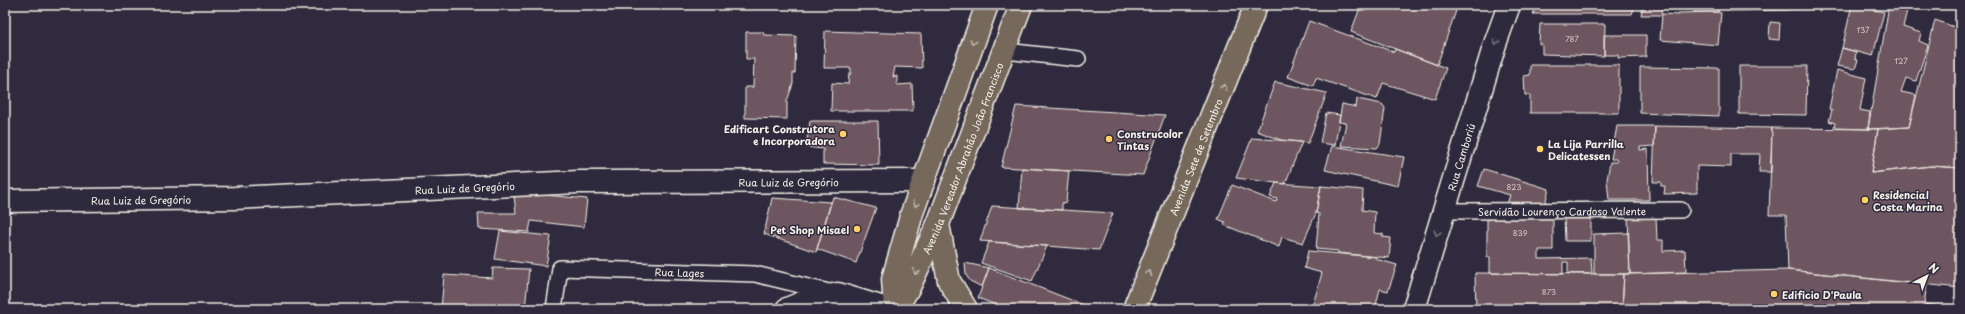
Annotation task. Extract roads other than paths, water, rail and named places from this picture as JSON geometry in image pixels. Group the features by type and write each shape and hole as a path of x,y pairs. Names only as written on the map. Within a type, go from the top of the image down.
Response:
{"main road":[{"name":"Avenida Vereador Abrahão João Francisco","path":"895,309 893,279 924,181 987,5"},
{"path":"998,5 1020,8"},
{"name":"Avenida Sete de Setembro","path":"1134,309 1256,5"},
{"name":"Avenida Vereador Abrahão João Francisco","path":"895,309 910,285 938,224 1005,51 1020,8"},
{"path":"938,224 950,281 966,309"}],"street":[{"name":"Rua Camboriú","path":"1414,309 1495,44 1509,5"},
{"name":"Rua Luiz de Gregório","path":"5,201 242,198 579,182 924,181"},
{"path":"787,309 804,302 838,294 888,309"}],"lane":[{"path":"1005,51 1078,59"},
{"name":"Servidão Lourenço Cardoso Valente","path":"1443,211 1681,210"},
{"name":"Rua Lages","path":"554,309 560,268 755,274 838,294"}],"place":[{"name":"Edificart Construtora e Incorporadora","path":"843,134"},
{"name":"Construcolor Tintas","path":"1109,139"},
{"name":"La Lija Parrilla Delicatessen","path":"1540,149"},
{"name":"Residencial Costa Marina","path":"1865,200"},
{"name":"Pet Shop Misael","path":"857,229"},
{"name":"Edificio D'Paula","path":"1774,294"}]}
